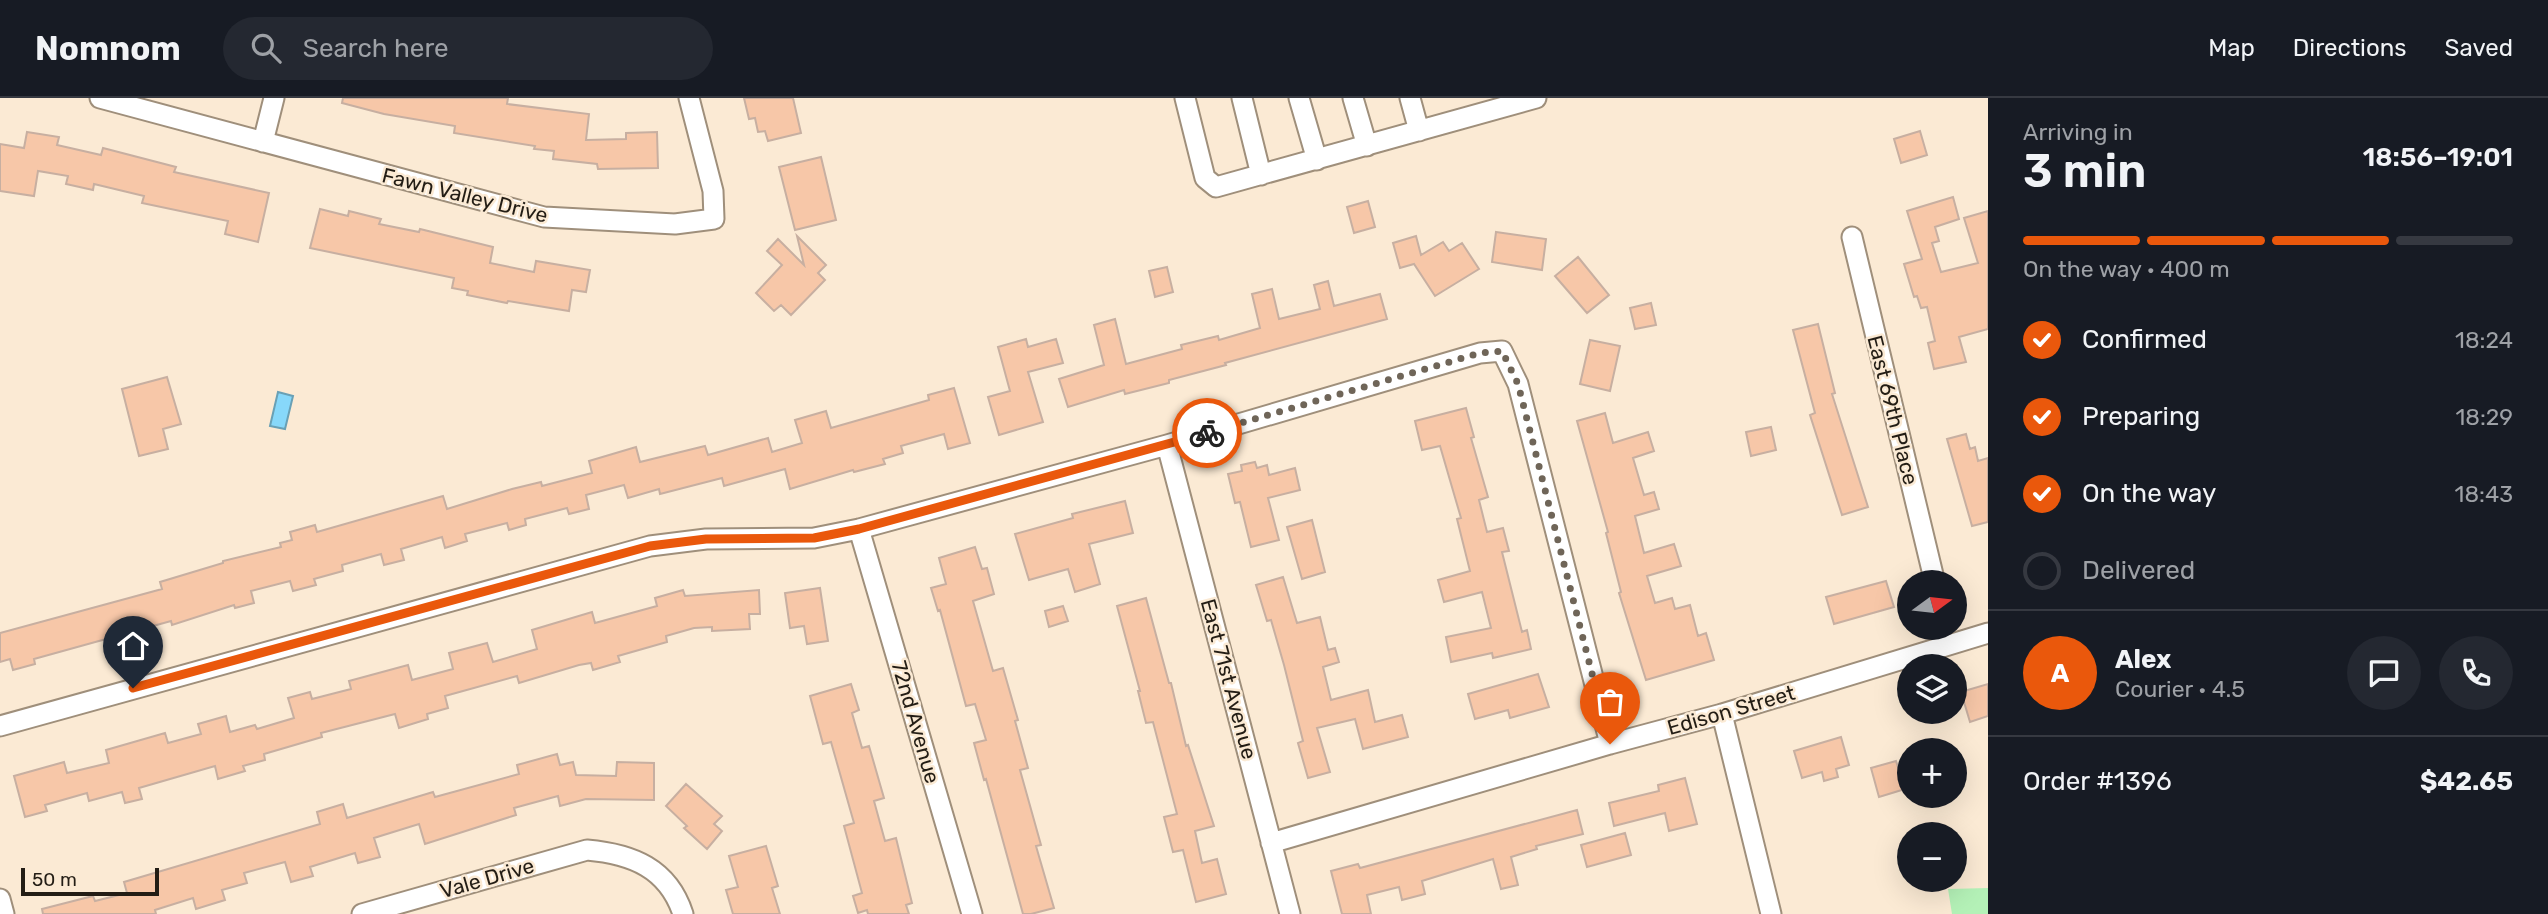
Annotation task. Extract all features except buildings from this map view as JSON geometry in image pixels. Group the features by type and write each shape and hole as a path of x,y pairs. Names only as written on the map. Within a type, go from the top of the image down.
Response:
{"street":[{"name":"Fawn Valley Drive","path":"100,98 544,218 675,224 714,219 713,191 689,98"},
{"path":"264,142 274,98"},
{"path":"1185,98 1205,178 1216,187 1419,131 1469,107 1528,99"},
{"path":"1242,98 1262,175"},
{"path":"1299,98 1317,160"},
{"path":"1353,98 1367,146"},
{"path":"1410,98 1419,131"},
{"name":"East 69th Place","path":"1852,237 1932,570"},
{"path":"0,726 650,546 706,539 814,538 859,529 1167,445 1480,353 1502,351 1518,384 1610,744"},
{"name":"East 71st Avenue","path":"1167,445 1290,914"},
{"name":"72nd Avenue","path":"859,529 972,914"},
{"name":"Edison Street","path":"1967,635 1988,633"},
{"name":"Edison Street","path":"1272,843 1722,714 1935,640"},
{"path":"1722,714 1771,914"},
{"name":"Vale Drive","path":"362,914 587,850 614,852 661,874 679,901 683,914"},
{"path":"0,899 4,914"}],"green space":[{"path":"1988,888 1988,914 1952,914 1948,892 1967,892 1967,889"}],"water":[{"path":"278,392 293,396 285,429 270,426"}],"way so far":[{"path":"1207,433 1480,353 1502,351 1518,384 1610,744"}],"route":[{"path":"133,688 650,546 706,539 814,538 859,529 1207,433"}]}
